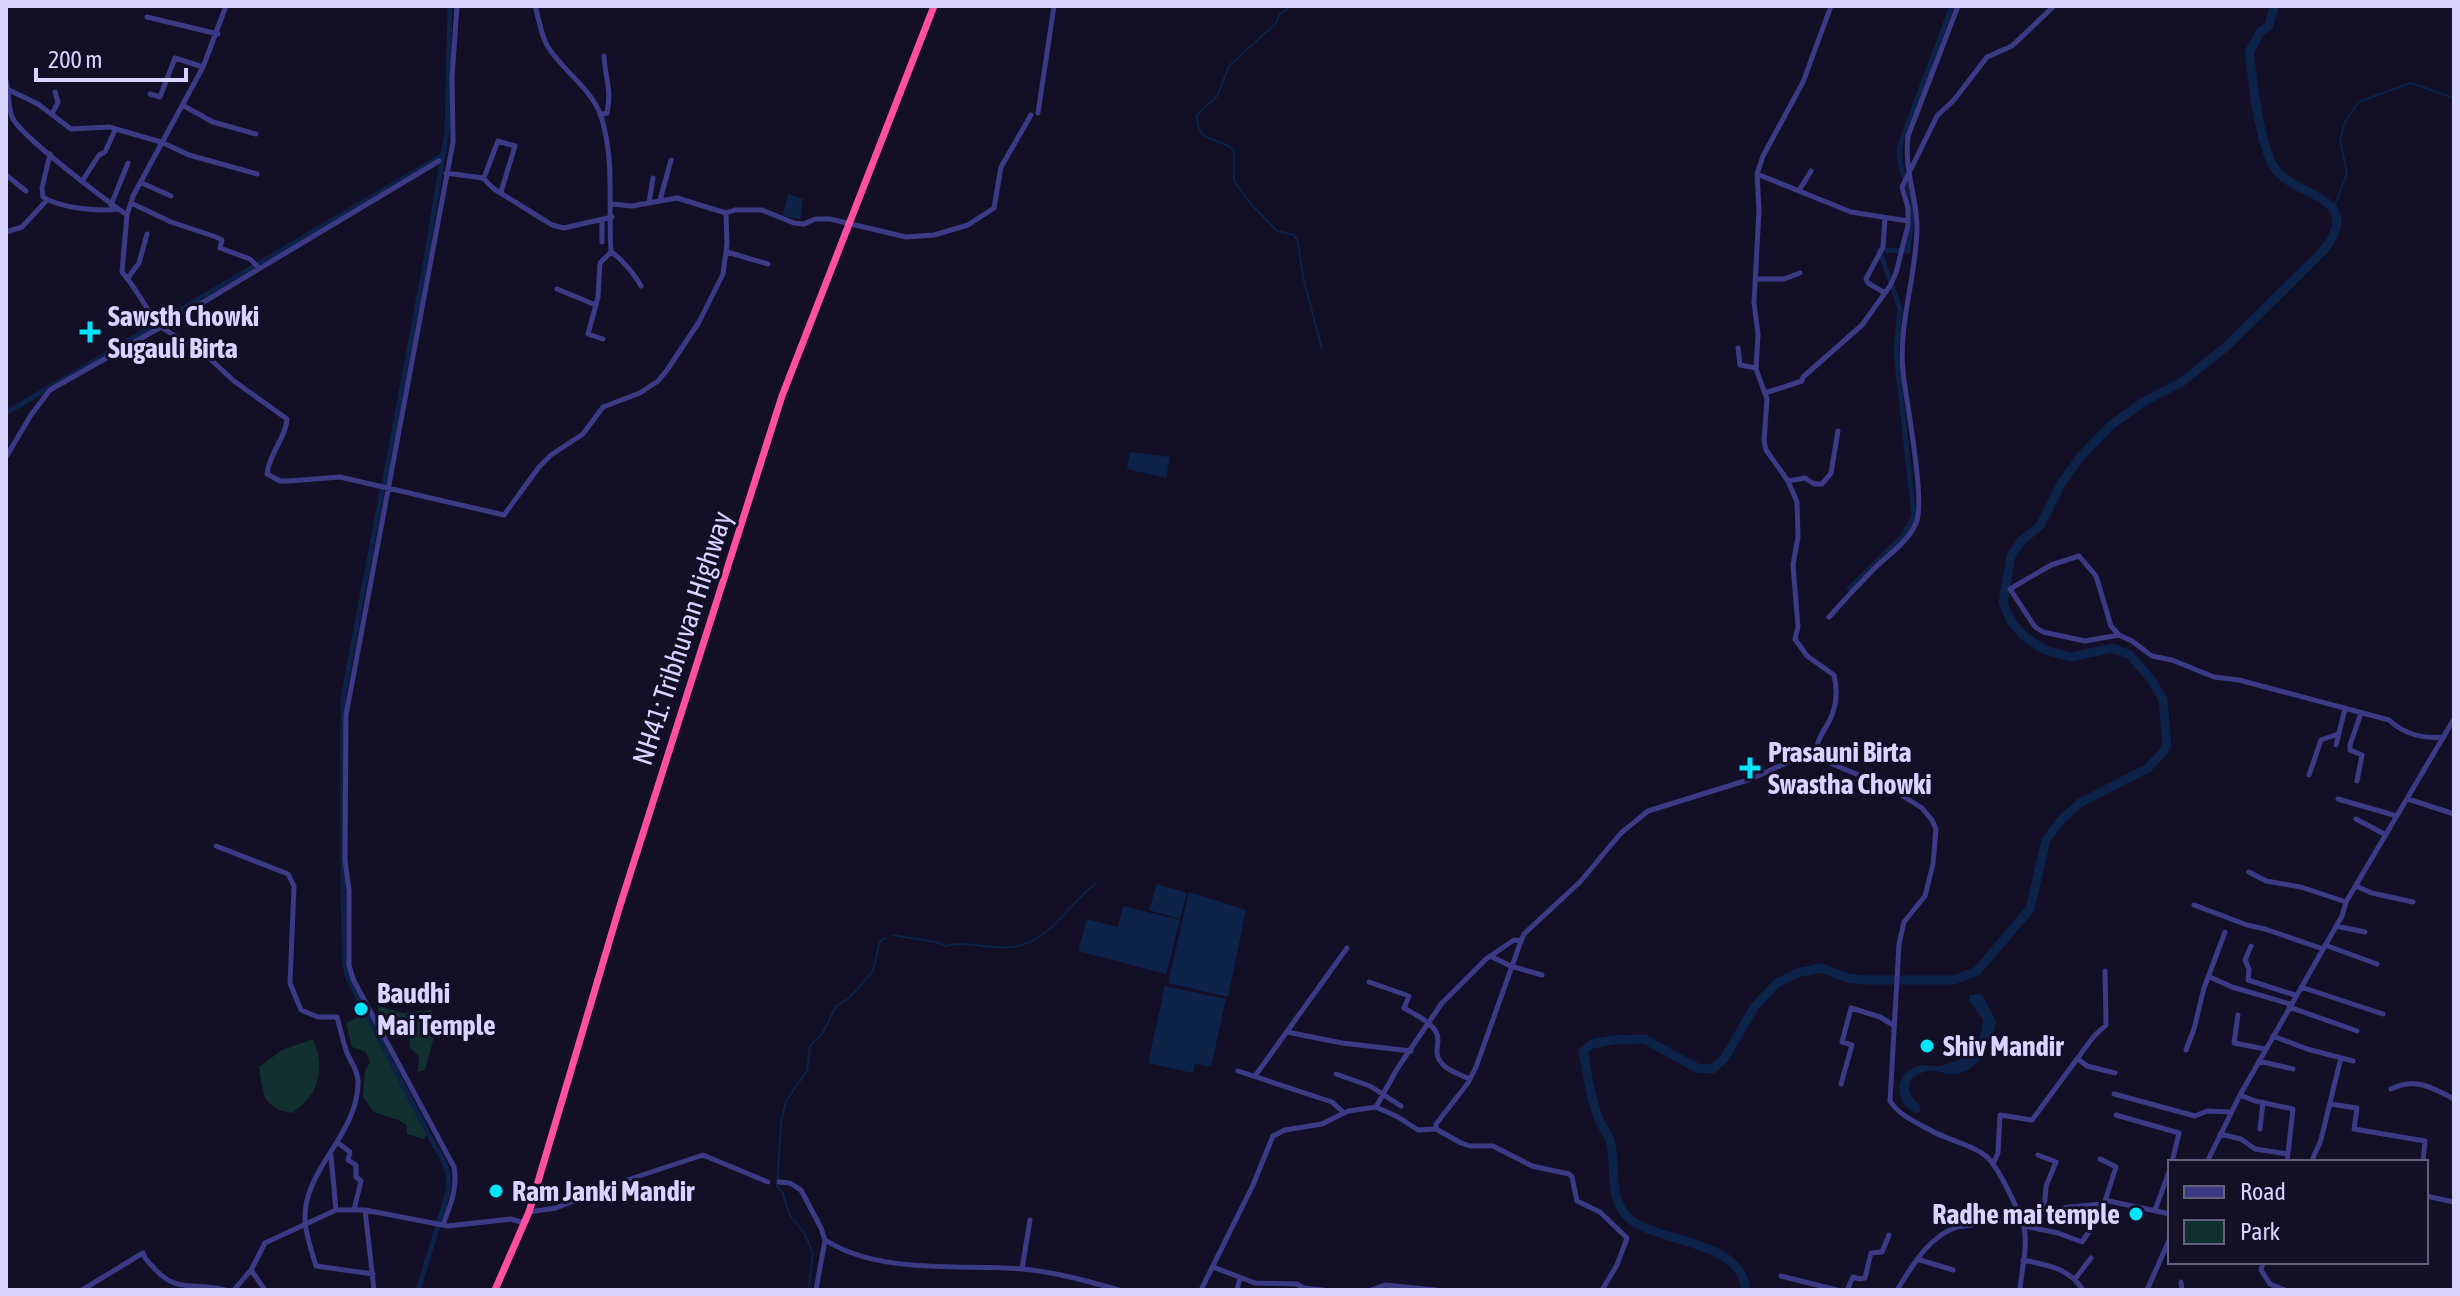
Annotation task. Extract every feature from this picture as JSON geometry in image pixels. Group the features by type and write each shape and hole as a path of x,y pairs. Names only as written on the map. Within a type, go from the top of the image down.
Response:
{"highway":[{"name":"NH41: Tribhuvan Highway","path":"495,1290 529,1212 618,912 782,396 934,6"}],"street":[{"path":"226,6 203,67 131,203 127,215 122,272 160,326 208,357 234,381 287,419 267,474 280,481 340,477 504,515 551,455 583,434 603,407 640,393 658,381 685,346 723,274 727,252 726,213"},
{"path":"443,1225 455,1184 454,1167 363,998 349,965 349,890 345,860 346,715 453,142 452,77 457,6"},
{"path":"535,6 549,49 574,75 600,115 612,204 611,252 600,263 596,305 588,334 603,339"},
{"path":"612,204 632,206 677,198 726,213 762,210 804,224 815,219 830,219 906,237 934,235 968,225 994,208 1001,167 1034,114 1054,6"},
{"path":"1818,758 1817,745 1832,715 1836,685 1834,675 1807,656 1795,639 1798,607 1793,565 1797,502 1788,481 1766,450 1764,441 1767,406 1756,368 1758,334 1754,304 1759,210 1757,174 1763,156 1803,82 1831,6"},
{"path":"1829,617 1900,545 1918,521 1918,494 1903,370 1903,322 1917,230 1915,192 1908,178 1905,158 1908,136 1958,6"},
{"path":"1765,393 1802,381 1862,325 1896,273 1908,221 1902,187 1937,116 1954,100 1987,57 2012,46 2054,6"},
{"path":"147,17 218,34"},
{"path":"600,115 607,113 610,88 604,56"},
{"path":"150,94 160,97 175,58 203,67"},
{"path":"6,80 10,120 127,215"},
{"path":"9,90 29,98 71,129 109,127 162,143 189,155 257,174"},
{"path":"52,114 58,102 55,92"},
{"path":"184,106 213,122 256,134"},
{"path":"83,180 99,155 105,152 115,130"},
{"path":"485,175 498,141 515,146 501,192"},
{"path":"50,154 41,194 47,200 69,206 118,209"},
{"path":"660,200 671,160"},
{"path":"6,457 50,390 439,161"},
{"path":"111,205 128,163"},
{"path":"1800,189 1811,171"},
{"path":"446,173 483,178 552,225 564,228 612,217"},
{"path":"1757,174 1851,212 1908,221"},
{"path":"6,175 26,191"},
{"path":"649,203 653,178"},
{"path":"142,183 171,196"},
{"path":"6,232 22,227 47,200"},
{"path":"131,203 171,222 222,240 220,248 250,259 259,268"},
{"path":"1885,218 1883,247 1866,279 1885,293"},
{"path":"602,221 602,242"},
{"path":"127,279 139,263 147,234"},
{"path":"611,252 622,260 641,286"},
{"path":"727,252 768,264"},
{"path":"1755,279 1784,279 1800,273"},
{"path":"557,289 596,305"},
{"path":"1738,348 1740,365 1756,368"},
{"path":"1788,481 1805,478 1814,484 1822,484 1831,473 1838,431"},
{"path":"2119,635 2085,641 2043,632 2035,627 2010,589 2051,565 2079,556 2096,576 2111,626 2119,635 2152,656 2214,677 2239,680 2389,720 2397,728 2428,738 2444,737"},
{"path":"2336,745 2345,709"},
{"path":"2357,781 2362,755 2350,750 2350,745 2361,713"},
{"path":"2208,1160 2230,1112 2336,926 2346,902 2454,719"},
{"path":"2309,775 2321,740 2338,734"},
{"path":"1436,1129 1436,1124 1470,1079 1521,941 1536,922 1580,882 1621,833 1648,811 1751,779 1797,758 1818,758 1892,789 1922,808 1936,829 1933,864 1925,896 1904,922 1899,944 1890,1101 1895,1109 1941,1137 1988,1157 1993,1164 2024,1226 2020,1290"},
{"path":"2338,799 2397,816"},
{"path":"2408,799 2454,814"},
{"path":"2356,819 2386,835"},
{"path":"216,846 288,874 294,886 290,983 301,1010 318,1017 337,1017 358,1077 357,1099 338,1143 320,1167 305,1207 305,1223 316,1266 373,1274"},
{"path":"2249,872 2266,881 2301,887 2346,902"},
{"path":"2356,886 2372,893 2413,902"},
{"path":"2194,905 2247,925 2377,964"},
{"path":"2336,926 2365,932"},
{"path":"2186,1050 2225,932"},
{"path":"1376,1107 1397,1069 1447,998 1490,956 1514,940 1521,941"},
{"path":"2251,946 2245,960 2249,969 2248,980 2296,995"},
{"path":"1255,1076 1347,948"},
{"path":"1490,956 1542,975"},
{"path":"1993,1164 1998,1153 2000,1115 2032,1120 2106,1025 2105,971"},
{"path":"2208,976 2357,1031"},
{"path":"1369,982 1409,996 1404,1008 1435,1029 1439,1061 1453,1072 1470,1079"},
{"path":"2301,987 2383,1014"},
{"path":"1841,1084 1852,1045 1842,1042 1851,1008 1880,1017 1893,1025"},
{"path":"2238,1015 2234,1043 2265,1049"},
{"path":"1287,1032 1342,1043 1411,1051"},
{"path":"2273,1036 2353,1061"},
{"path":"2312,1160 2314,1151 2321,1142 2341,1058"},
{"path":"2078,1059 2087,1066 2115,1073"},
{"path":"2259,1061 2293,1069"},
{"path":"1238,1071 1332,1102 1344,1113"},
{"path":"1336,1074 1370,1086 1401,1106"},
{"path":"2391,1089 2403,1083 2425,1084 2454,1099"},
{"path":"2114,1094 2195,1116 2207,1111 2230,1112"},
{"path":"2240,1095 2293,1109 2287,1160"},
{"path":"2260,1129 2263,1102"},
{"path":"2330,1104 2357,1108 2354,1129 2425,1141 2423,1160"},
{"path":"1201,1290 1253,1185 1273,1136 1285,1130 1322,1124 1344,1113 1376,1107 1418,1130 1436,1129 1461,1143 1493,1146 1532,1166 1559,1170 1572,1177 1577,1201 1600,1212 1627,1238 1617,1265 1602,1290"},
{"path":"2116,1115 2179,1133 2172,1160"},
{"path":"2220,1134 2241,1139 2255,1149 2288,1154"},
{"path":"338,1143 350,1152 348,1160 356,1165 356,1177 361,1181 354,1210"},
{"path":"331,1155 336,1210"},
{"path":"529,1212 556,1208 703,1155 768,1182"},
{"path":"2038,1155 2056,1162 2046,1186 2044,1212"},
{"path":"2024,1226 2082,1242 2096,1221 2116,1167 2100,1159"},
{"path":"779,1182 790,1183 801,1190 825,1240 841,1250 881,1261 1022,1269 1119,1290"},
{"path":"2155,1210 2167,1192"},
{"path":"2428,1196 2454,1202"},
{"path":"1897,1290 1917,1259 1947,1230 2109,1201 2168,1213"},
{"path":"234,1290 251,1270 265,1243 336,1210 365,1210 456,1227 511,1219 525,1224"},
{"path":"365,1210 374,1290"},
{"path":"1022,1269 1030,1220"},
{"path":"1847,1290 1853,1277 1865,1278 1871,1253 1882,1252 1889,1235"},
{"path":"816,1290 825,1240"},
{"path":"2147,1290 2168,1243"},
{"path":"82,1290 143,1253 144,1259 161,1277 173,1284 225,1290"},
{"path":"2075,1279 2091,1258"},
{"path":"1917,1259 1953,1270"},
{"path":"2023,1260 2051,1265 2075,1279 2083,1290"},
{"path":"2262,1264 2261,1270 2270,1284 2285,1290"},
{"path":"1213,1267 1255,1283 1280,1288 1297,1284 1323,1290"},
{"path":"251,1270 265,1290"},
{"path":"1781,1276 1837,1290"},
{"path":"1237,1290 1240,1278"},
{"path":"2181,1282 2182,1290"},
{"path":"1371,1290 1385,1285 1436,1290"}],"green space":[{"path":"378,1006 402,1013 432,1010 434,1037 425,1070 418,1072 419,1057 410,1047 409,1031 378,1021"},
{"path":"367,1013 429,1130 424,1139 407,1134 407,1126 401,1121 374,1112 363,1097 365,1070 370,1063 366,1052 352,1047 346,1023"},
{"path":"313,1039 319,1060 314,1090 292,1113 282,1111 266,1098 259,1067 282,1050"}],"water":[{"path":"788,194 803,199 800,219 783,216"},
{"path":"1130,452 1170,457 1166,478 1127,469"},
{"path":"1157,884 1187,893 1180,919 1149,910"},
{"path":"1189,892 1246,910 1228,997 1168,983"},
{"path":"1123,906 1180,920 1166,974 1078,951 1087,919 1118,927"},
{"path":"1165,986 1226,999 1211,1067 1195,1064 1193,1073 1148,1063"},
{"path":"1982,994 1996,1021 1988,1048 1976,1063 1961,1073 1930,1071 1913,1077 1908,1086 1911,1096 1920,1106 1920,1112 1915,1113 1901,1098 1901,1079 1914,1067 1944,1065 1971,1052 1978,1041 1983,1020 1969,1001 1970,995"}],"waterway":[{"path":"384,484 447,131 450,6"},
{"path":"1291,6 1229,66 1217,96 1197,115 1204,136 1234,150 1234,181 1252,205 1277,231 1294,235 1298,242 1303,277 1322,349"},
{"path":"1849,589 1903,536 1914,516 1896,352 1900,308 1879,250 1908,251 1912,200 1901,167 1900,145 1952,6"},
{"path":"1745,1290 1741,1274 1731,1262 1698,1245 1644,1227 1624,1213 1614,1185 1610,1141 1595,1109 1583,1051 1592,1044 1612,1040 1644,1039 1697,1068 1712,1069 1724,1059 1755,1006 1777,983 1797,973 1821,968 1863,980 1954,980 1977,971 2030,909 2046,840 2061,820 2080,803 2148,768 2163,752 2167,744 2163,699 2130,655 2113,648 2070,657 2045,650 2025,637 2011,621 2003,603 2011,556 2021,541 2040,526 2061,484 2081,456 2111,425 2145,401 2182,382 2226,347 2324,250 2335,231 2337,217 2331,206 2280,174 2271,162 2262,136 2249,52 2261,31 2269,26 2274,6"},
{"path":"2333,210 2347,173 2340,140 2345,122 2358,102 2411,83 2454,98"},
{"path":"6,413 443,155"},
{"path":"343,889 343,698 382,491"},
{"path":"892,935 945,946 1013,947 1026,944 1048,930 1096,883"},
{"path":"343,893 347,976 447,1171 448,1188 439,1221"},
{"path":"808,1290 813,1254 805,1234 789,1214 783,1193 777,1187 781,1123 786,1101 807,1071 810,1046 822,1034 836,1006 848,999 873,971 880,941 886,938"},
{"path":"418,1290 438,1226"}],"place":[{"name":"Sawsth Chowki Sugauli Birta","path":"90,332"},
{"name":"Prasauni Birta Swastha Chowki","path":"1750,768"},
{"name":"Baudhi Mai Temple","path":"361,1009"},
{"name":"Shiv Mandir","path":"1927,1046"},
{"name":"Ram Janki Mandir","path":"496,1191"},
{"name":"Radhe mai temple","path":"2136,1214"}]}
